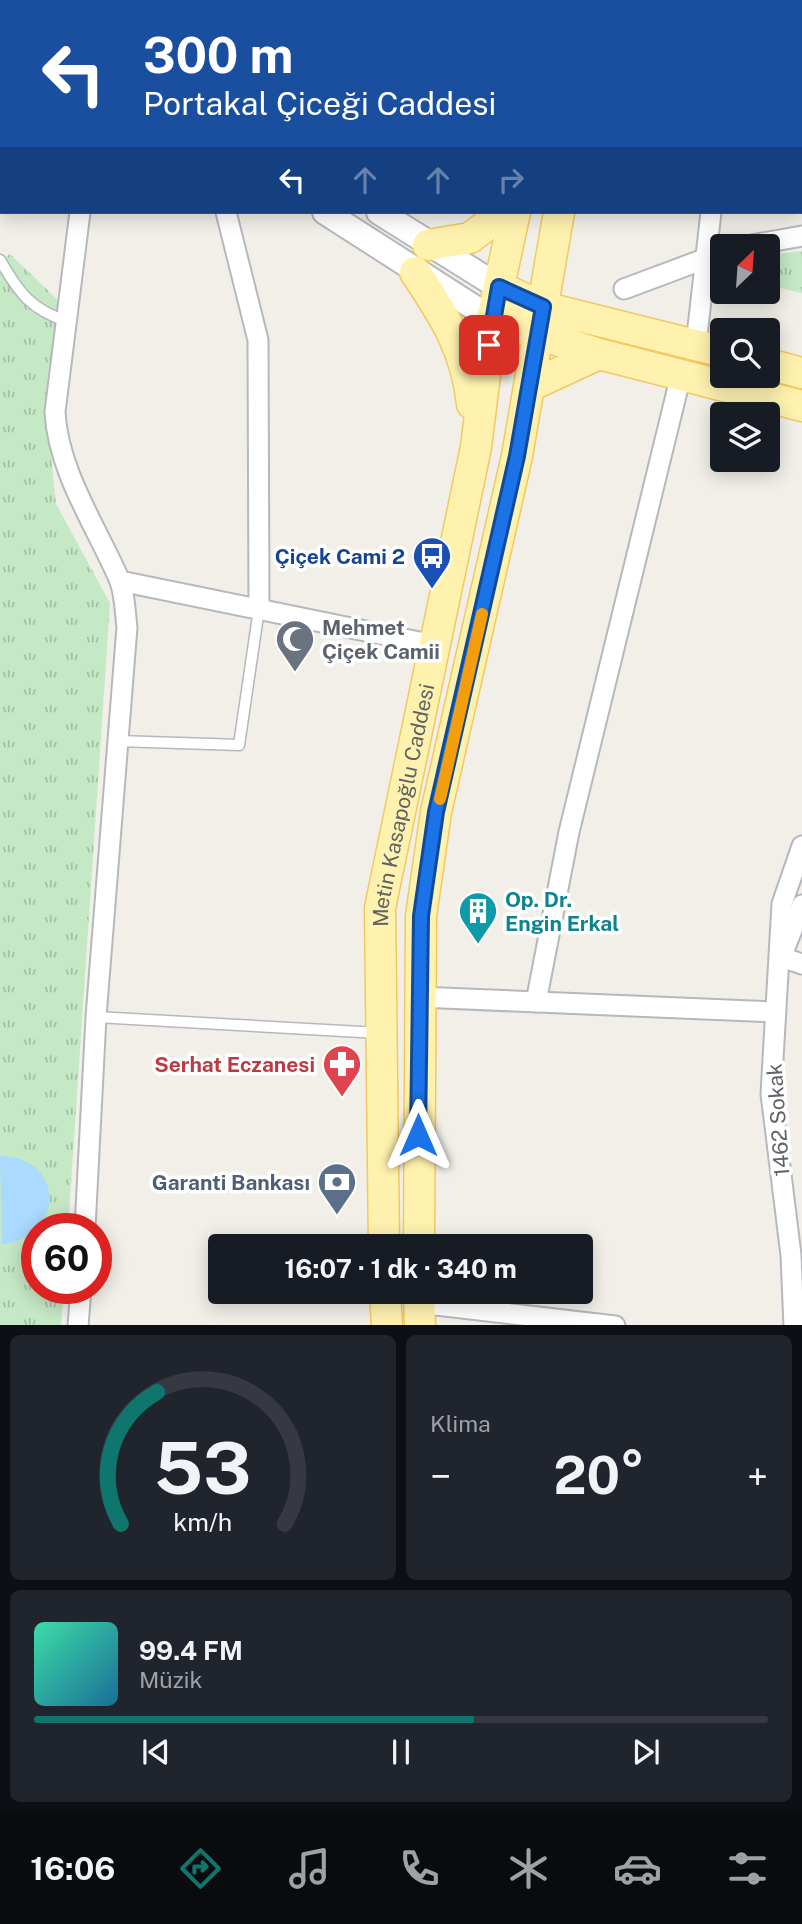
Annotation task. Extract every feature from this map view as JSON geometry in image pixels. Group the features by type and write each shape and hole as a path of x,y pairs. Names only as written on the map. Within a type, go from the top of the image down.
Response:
{"main road":[{"path":"428,244 470,238 501,214"},
{"name":"Metin Kasapoğlu Caddesi","path":"384,1234 380,908 476,447 492,319 515,214"},
{"name":"Metin Kasapoğlu Caddesi","path":"419,1234 418,997 421,916 436,812 530,386 559,214"},
{"path":"553,253 559,278 574,302 603,323"},
{"path":"415,272 449,323 462,352 469,383 476,447"},
{"path":"499,287 542,313 599,354 802,406"},
{"path":"492,319 542,313 603,323 709,348"},
{"path":"530,386 599,354"},
{"path":"780,367 802,373"},
{"path":"386,1304 387,1325"}],"street":[{"path":"80,214 69,322 55,412 56,434 101,544 120,581 127,627 96,1017 86,1213"},
{"path":"226,214 258,340 259,609"},
{"path":"328,214 492,319"},
{"path":"382,214 499,287"},
{"path":"711,214 712,234"},
{"path":"780,240 802,236"},
{"path":"624,289 710,256"},
{"path":"709,348 711,304"},
{"path":"536,1002 569,832 681,375"},
{"path":"120,581 434,645"},
{"name":"1462 Sokak","path":"794,1325 791,1255 771,1094 782,904 802,846"},
{"name":"1462 Sokak","path":"781,957 802,905"},
{"path":"781,957 802,964"},
{"path":"418,997 775,1012"},
{"path":"78,1325 80,1304"},
{"path":"419,1307 615,1325"}],"lane":[{"path":"0,260 14,284 34,307 69,322"},
{"path":"118,741 239,745 259,609"},
{"path":"96,1017 381,1033"}],"green space":[{"path":"802,251 802,293 780,288 780,254"},
{"path":"10,254 64,306 48,370 46,407 56,504 110,603 69,1213 21,1213 21,1304 63,1304 61,1325 0,1325 0,262"}],"water":[{"path":"0,1156 21,1159 36,1168 46,1181 49,1196 46,1213 21,1213 21,1239 2,1245"}],"slow traffic":[{"path":"440,799 482,614"}],"place":[{"name":"Çiçek Cami 2","path":"432,590"},
{"name":"Mehmet Çiçek Camii","path":"295,673"},
{"name":"Op. Dr. Engin Erkal","path":"478,945"},
{"name":"Serhat Eczanesi","path":"342,1098"},
{"name":"Garanti Bankası","path":"337,1216"}],"route":[{"path":"418,1135 421,916 436,812 517,456 543,307 499,287 489,345"}]}
